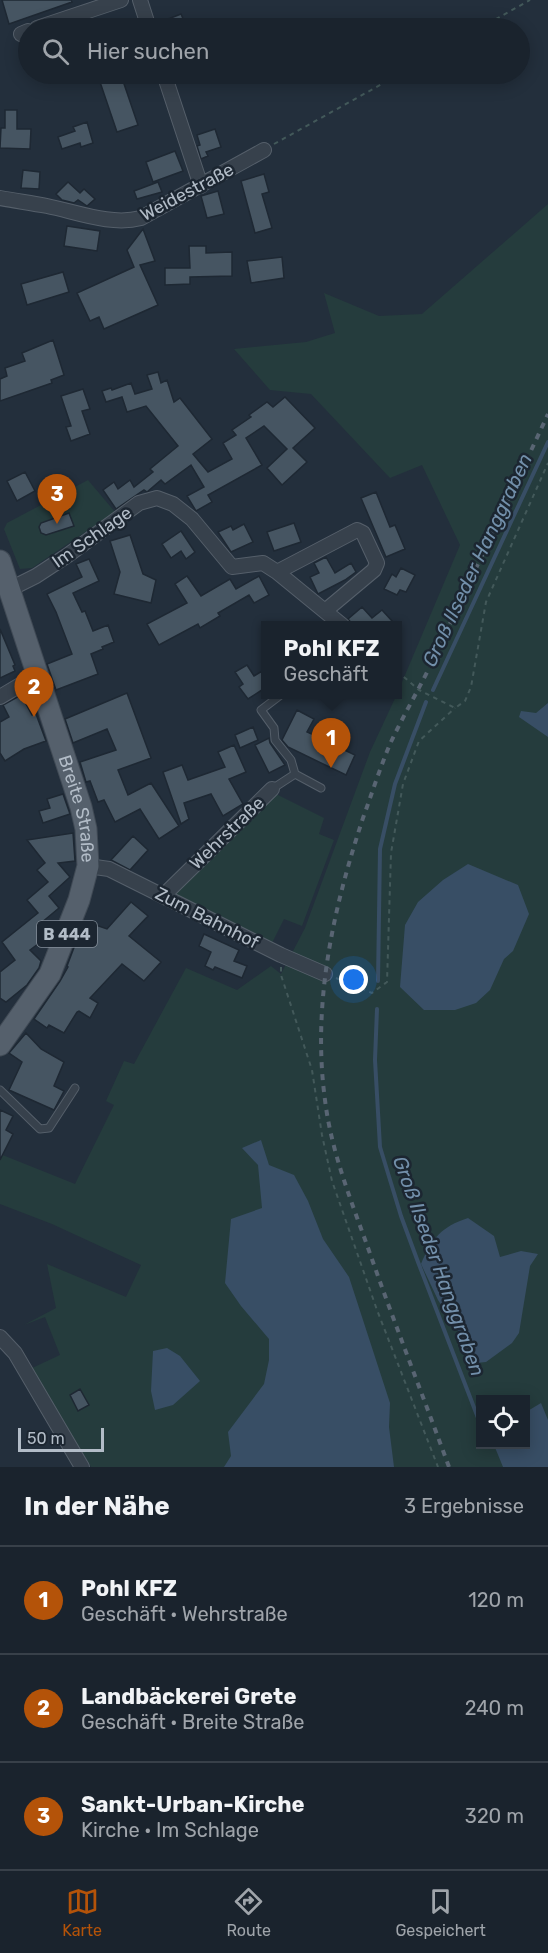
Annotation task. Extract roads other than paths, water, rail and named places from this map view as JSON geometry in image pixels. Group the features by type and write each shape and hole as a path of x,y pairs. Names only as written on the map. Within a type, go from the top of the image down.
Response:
{"main road":[{"name":"Breite Straße","path":"0,1045 50,974 80,900 88,866 86,829 81,807 4,578"}],"street":[{"path":"67,18 121,0"},
{"path":"140,0 146,18"},
{"path":"167,84 201,186"},
{"name":"Weidestraße","path":"0,198 114,220 132,220 141,218 264,150"},
{"name":"Im Schlage","path":"4,578 36,576 139,504 157,498 173,504 192,519 232,567 263,563 337,621"},
{"path":"277,572 357,530 363,533 377,563 374,570 325,611"},
{"path":"0,697 37,675"},
{"name":"Wehrstraße","path":"163,896 272,789"},
{"name":"Zum Bahnhof","path":"88,866 109,869 282,956 325,974"},
{"path":"0,1337 15,1353 82,1467"}],"lane":[{"path":"275,699 261,710 274,728 275,740 291,760 295,774 321,788"},
{"name":"Wehrstraße","path":"272,789 295,774"},
{"path":"0,1090 40,1129 49,1128 75,1088"}],"water":[{"path":"548,703 548,737 519,717 521,711 536,713"},
{"path":"468,864 518,885 529,914 513,951 504,959 490,990 476,1003 455,1010 424,1010 400,987 405,925 418,902 443,880"},
{"path":"261,1140 269,1165 294,1175 308,1201 323,1239 349,1277 390,1403 389,1427 394,1467 224,1467 231,1456 228,1432 264,1384 269,1360 269,1339 225,1283 231,1219 262,1208 258,1165 242,1148"},
{"path":"468,1218 494,1236 500,1257 521,1251 538,1254 530,1266 519,1333 512,1343 486,1362 476,1363 466,1357 462,1337 438,1300 421,1264 429,1247 444,1230"},
{"path":"167,1348 180,1356 200,1381 173,1405 155,1410 151,1391 153,1351"},
{"path":"541,1403 548,1420 548,1467 503,1467 496,1449 530,1449 530,1410"}],"waterway":[{"name":"Groß Ilseder Hanggraben","path":"433,690 548,442"},
{"name":"Groß Ilseder Hanggraben","path":"378,981 380,849 395,784 426,702"},
{"name":"Groß Ilseder Hanggraben","path":"377,1009 375,1060 380,1147 401,1216 476,1413"}],"railway":[{"path":"449,1467 336,1155 325,1100 322,1064 323,993 334,922 352,852 386,753 436,654 548,414"}],"place":[{"name":"Sankt-Urban-Kirche","path":"57,524"},
{"name":"Landbäckerei Grete","path":"34,717"},
{"name":"Pohl KFZ","path":"331,768"}]}
